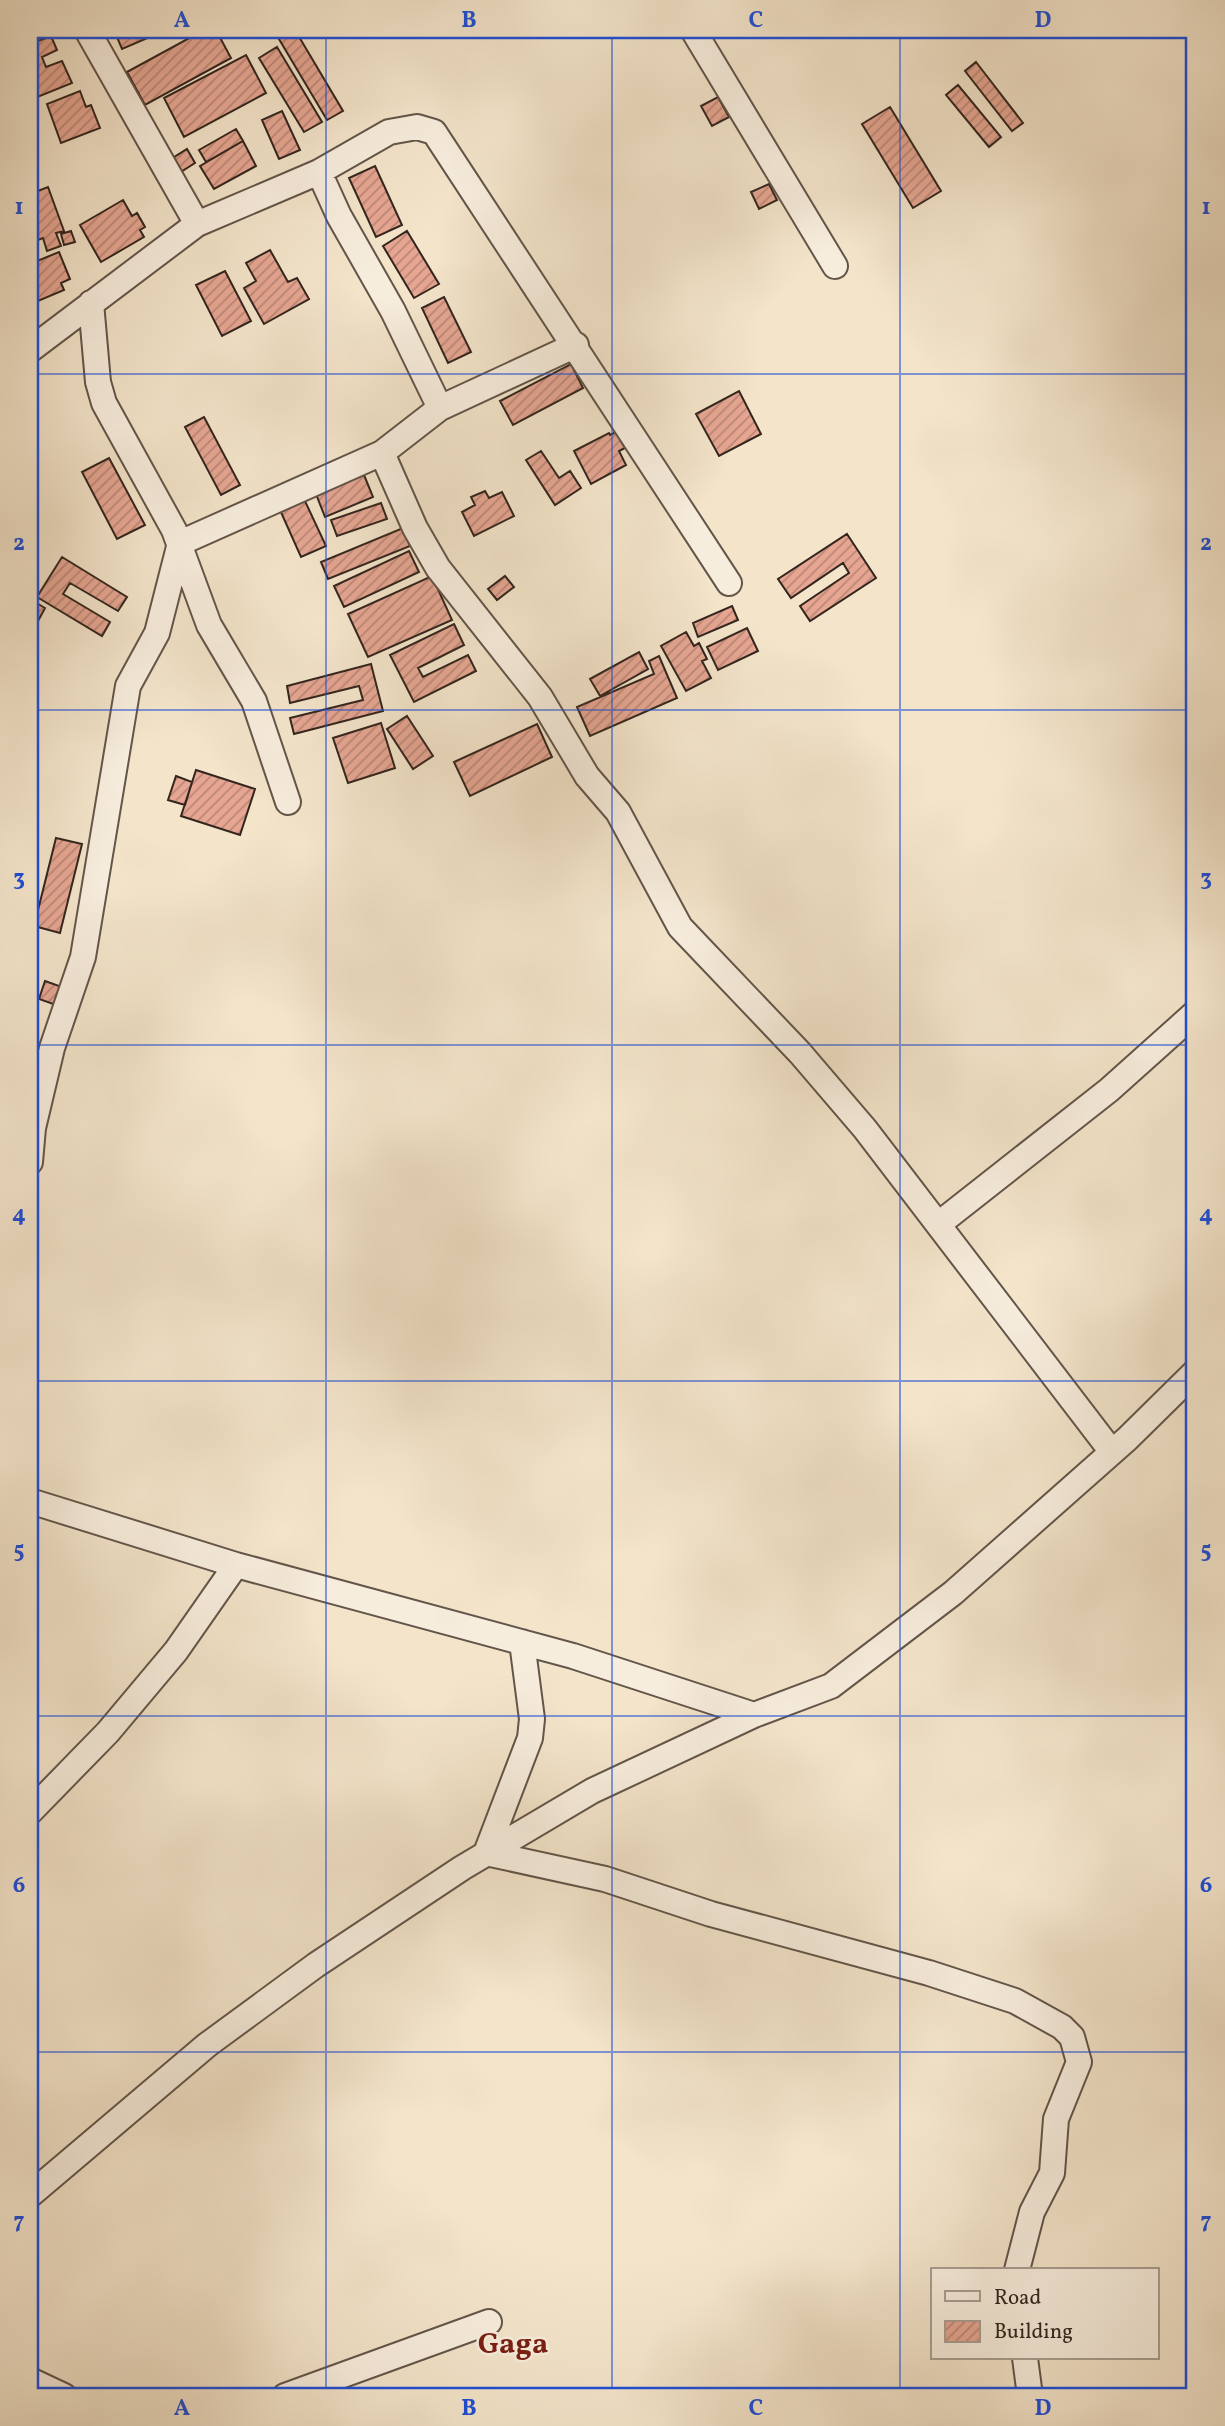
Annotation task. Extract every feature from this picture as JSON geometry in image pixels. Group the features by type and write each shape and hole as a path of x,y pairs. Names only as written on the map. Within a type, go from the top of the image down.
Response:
{"street":[{"path":"87,30 197,225"},
{"path":"693,30 835,266"},
{"path":"30,350 197,225 319,172 389,132 417,127 434,132 576,345 729,583"},
{"path":"319,172 339,216 393,311 440,408"},
{"path":"90,303 98,382 104,403 180,543 209,625 254,701 288,802"},
{"path":"180,543 382,453 440,408 576,345"},
{"path":"382,453 425,547 480,623 540,697 587,776 618,812 680,927 800,1053 940,1223 1054,1380 1112,1452"},
{"path":"30,1162 33,1128 52,1048 83,957 128,686 158,633 180,543"},
{"path":"940,1223 1109,1090 1195,1013"},
{"path":"30,2196 207,2045 316,1965 486,1853 592,1791 754,1715 831,1686 953,1593 1112,1452 1195,1372"},
{"path":"30,1501 236,1564 522,1642 754,1715"},
{"path":"30,1812 108,1732 176,1651 236,1564"},
{"path":"486,1853 530,1738 532,1719 522,1642"},
{"path":"486,1853 605,1879 711,1914 929,1973 1015,2001 1062,2026 1072,2037 1079,2062 1059,2107 1054,2132 1055,2161 1032,2212 1018,2268"},
{"path":"285,2396 489,2322"},
{"path":"1025,2360 1030,2396"},
{"path":"30,2380 64,2396"}],"building":[{"path":"114,30 166,30 122,49"},
{"path":"204,30 216,30 231,58 145,105 127,72"},
{"path":"295,30 343,111 327,120 279,39"},
{"path":"51,36 57,50 42,57 46,67 62,61 72,83 35,98 30,85 30,44"},
{"path":"277,47 322,122 304,132 259,58"},
{"path":"246,55 266,93 184,137 164,98"},
{"path":"976,62 1023,123 1012,131 965,71"},
{"path":"958,85 1001,137 989,147 946,95"},
{"path":"80,91 86,107 91,105 100,128 61,143 47,104"},
{"path":"718,97 729,117 712,126 701,106"},
{"path":"890,107 941,191 913,208 862,124"},
{"path":"282,111 300,150 279,159 262,120"},
{"path":"236,129 243,141 206,162 199,150"},
{"path":"243,141 256,166 214,189 200,166"},
{"path":"187,149 195,163 179,173 171,159"},
{"path":"375,166 402,225 376,237 349,178"},
{"path":"769,184 777,200 759,209 751,192"},
{"path":"48,187 64,231 56,233 61,246 47,251 43,238 30,243 30,194"},
{"path":"123,200 132,216 137,213 145,227 140,230 144,237 101,262 80,225"},
{"path":"71,231 75,242 64,245 61,234"},
{"path":"407,231 439,284 414,298 383,246"},
{"path":"270,250 288,282 297,278 309,299 264,324 244,288 256,281 246,263"},
{"path":"59,252 70,279 61,283 64,290 38,301 30,282 30,264"},
{"path":"225,271 251,321 222,336 196,285"},
{"path":"444,297 471,352 448,363 422,308"},
{"path":"571,364 583,388 513,425 500,401"},
{"path":"739,391 761,434 719,456 696,414"},
{"path":"204,417 240,485 221,495 185,427"},
{"path":"616,432 625,448 619,451 626,465 591,484 574,451"},
{"path":"541,451 559,478 570,471 581,488 555,505 526,460"},
{"path":"109,458 145,525 117,539 82,472"},
{"path":"364,475 373,497 325,517 316,494"},
{"path":"485,491 489,498 502,492 514,516 474,536 462,512 475,505 471,497"},
{"path":"304,499 326,546 301,557 280,510"},
{"path":"381,503 387,519 337,536 331,520"},
{"path":"403,528 410,546 328,579 321,562"},
{"path":"847,534 876,578 810,621 800,606 849,573 843,563 791,598 778,579"},
{"path":"409,551 419,572 344,607 334,586"},
{"path":"62,557 127,597 118,611 70,583 63,594 110,622 102,636 37,597"},
{"path":"432,576 452,620 368,657 348,614"},
{"path":"505,576 514,587 497,600 488,589"},
{"path":"30,599 45,608 38,621 30,616"},
{"path":"732,606 738,620 698,637 693,623"},
{"path":"454,624 464,645 418,668 423,677 468,655 476,671 414,702 390,655"},
{"path":"747,628 758,651 718,670 707,647"},
{"path":"686,632 694,646 699,643 707,659 702,661 711,678 686,691 661,646"},
{"path":"639,652 648,669 600,696 590,679"},
{"path":"659,656 677,698 590,736 577,707 654,674 649,661"},
{"path":"371,664 383,711 294,734 290,718 363,700 359,686 290,703 287,686"},
{"path":"407,716 433,756 413,769 387,729"},
{"path":"381,723 395,768 348,783 333,738"},
{"path":"537,724 552,757 470,796 454,762"},
{"path":"196,770 255,789 240,835 181,816"},
{"path":"176,776 192,782 185,805 168,800"},
{"path":"56,838 82,844 60,933 34,926"},
{"path":"45,981 62,987 56,1005 39,999"}],"district":[{"name":"Gaga","path":"513,2345"}]}
